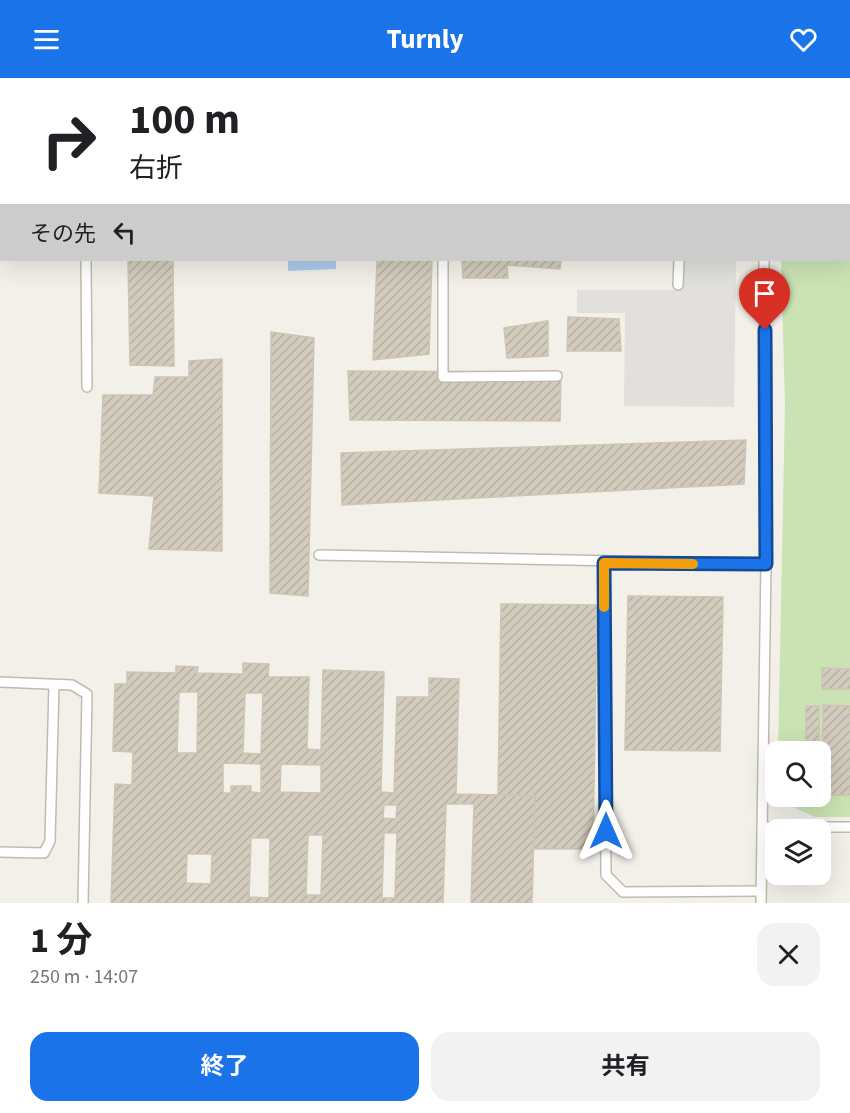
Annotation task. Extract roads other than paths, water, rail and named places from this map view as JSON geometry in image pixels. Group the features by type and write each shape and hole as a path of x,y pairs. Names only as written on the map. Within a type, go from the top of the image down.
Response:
{"lane":[{"path":"86,261 87,387"},
{"path":"443,261 443,378 557,376"},
{"path":"678,285 679,261"},
{"path":"760,903 766,564 764,261"},
{"path":"319,555 604,563 766,564"},
{"path":"604,563 606,875 623,892 760,891"},
{"path":"0,682 72,686 87,694 83,903"},
{"path":"0,852 44,853 50,841 54,684"},
{"path":"762,827 850,828"}],"water":[{"path":"288,261 336,261 336,269 288,271"}]}
